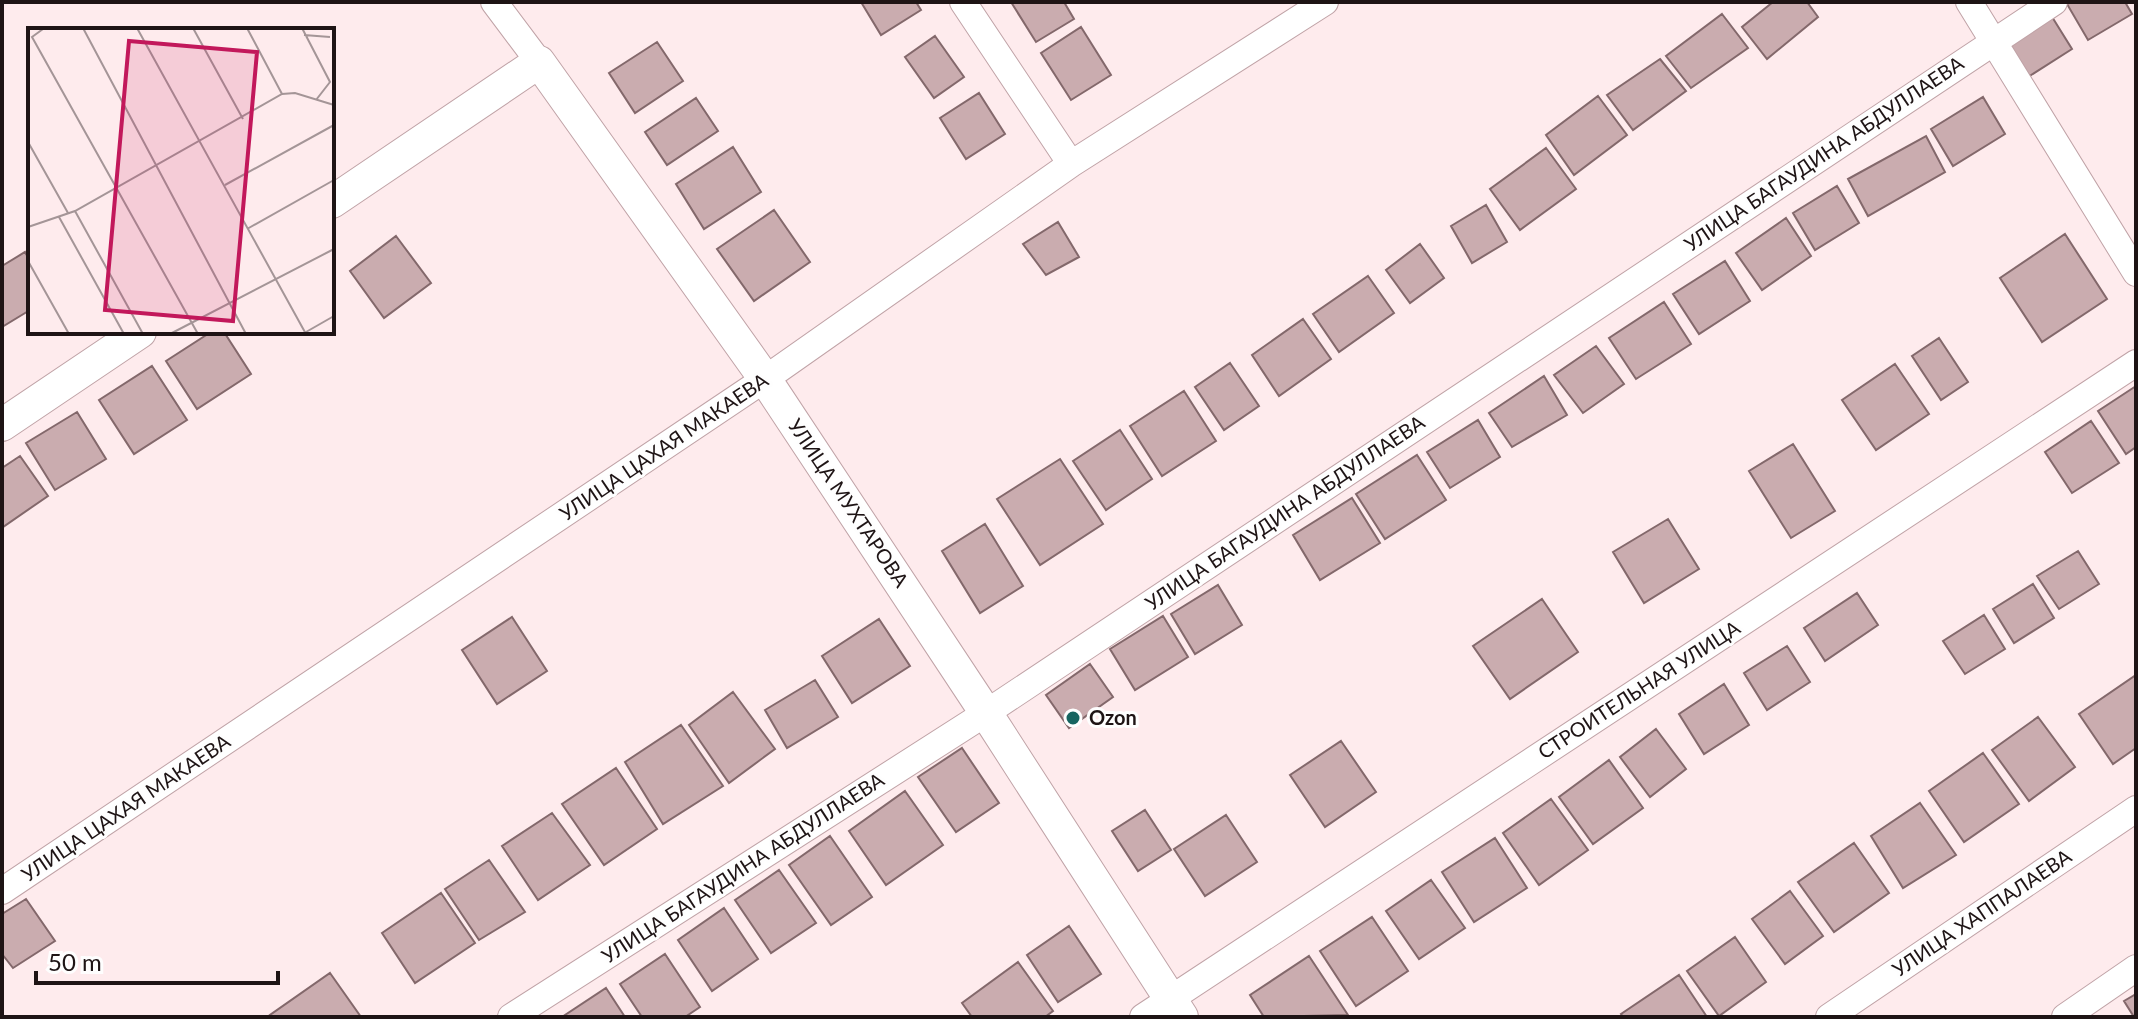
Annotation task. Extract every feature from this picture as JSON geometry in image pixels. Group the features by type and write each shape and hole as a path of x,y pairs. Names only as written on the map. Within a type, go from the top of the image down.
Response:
{"street":[{"name":"УЛИЦА МУХТАРОВА","path":"494,2 765,379 1176,1008"},
{"path":"963,2 1071,164"},
{"name":"УЛИЦА ЦАХАЯ МАКАЕВА","path":"2,891 765,379 1071,164 1325,2"},
{"path":"1969,2 2136,273"},
{"name":"УЛИЦА БАГАУДИНА АБДУЛЛАЕВА","path":"511,1017 986,713 2054,2"},
{"path":"334,201 539,62"},
{"path":"2,425 137,334"},
{"name":"СТРОИТЕЛЬНАЯ УЛИЦА","path":"1143,1017 1176,1008 2136,363"},
{"name":"УЛИЦА ХАППАЛАЕВА","path":"1829,1017 2136,809"},
{"path":"2065,1017 2136,968"}],"building":[{"path":"861,2 916,2 921,10 881,35"},
{"path":"1011,2 1064,2 1074,19 1036,42"},
{"path":"1773,2 1807,2 1818,17 1767,59 1742,27"},
{"path":"2125,2 2132,14 2088,40 2067,4"},
{"path":"2049,12 2072,49 2028,77 2004,40"},
{"path":"1722,14 1748,48 1691,88 1666,56"},
{"path":"1081,27 1111,75 1071,100 1041,53"},
{"path":"935,36 964,77 934,98 905,57"},
{"path":"657,42 683,81 635,113 609,73"},
{"path":"1660,59 1686,91 1633,130 1607,95"},
{"path":"979,93 1005,134 966,159 940,118"},
{"path":"1598,96 1627,135 1574,175 1546,135"},
{"path":"1983,97 2005,134 1953,166 1931,129"},
{"path":"696,98 718,131 667,165 645,132"},
{"path":"1926,136 1945,172 1868,216 1848,179"},
{"path":"733,147 761,192 704,229 676,184"},
{"path":"1546,148 1576,189 1520,230 1490,189"},
{"path":"1837,186 1859,223 1815,250 1793,213"},
{"path":"1486,205 1507,242 1472,263 1451,226"},
{"path":"774,210 810,262 754,301 717,249"},
{"path":"1786,218 1811,256 1762,290 1736,253"},
{"path":"1058,222 1079,257 1046,275 1023,244"},
{"path":"2065,234 2107,299 2042,342 2000,278"},
{"path":"396,236 431,283 384,318 350,271"},
{"path":"1420,244 1444,278 1410,303 1386,270"},
{"path":"25,252 28,257 28,311 2,327 2,266"},
{"path":"1725,261 1750,301 1699,334 1673,294"},
{"path":"1368,276 1394,313 1339,352 1313,314"},
{"path":"1664,302 1691,344 1636,379 1609,338"},
{"path":"1303,319 1331,359 1279,396 1252,355"},
{"path":"208,334 225,334 251,374 197,409 166,361"},
{"path":"1939,338 1968,382 1941,400 1912,356"},
{"path":"1596,346 1624,384 1583,413 1554,375"},
{"path":"1230,363 1259,406 1224,430 1195,387"},
{"path":"1895,364 1929,414 1876,450 1842,400"},
{"path":"152,366 187,420 134,454 99,400"},
{"path":"1544,376 1567,415 1512,447 1489,413"},
{"path":"2136,386 2136,447 2126,454 2098,411"},
{"path":"1184,391 1216,441 1162,476 1130,426"},
{"path":"77,412 106,459 55,490 26,443"},
{"path":"1478,420 1500,457 1450,488 1427,452"},
{"path":"2091,421 2119,463 2072,493 2045,452"},
{"path":"1120,430 1152,479 1106,510 1073,461"},
{"path":"1793,444 1835,511 1791,538 1749,471"},
{"path":"1417,455 1446,500 1385,539 1356,494"},
{"path":"20,456 48,496 3,527 2,468"},
{"path":"1060,459 1103,524 1040,565 997,499"},
{"path":"1352,498 1380,543 1320,580 1293,535"},
{"path":"1668,519 1699,569 1644,603 1613,552"},
{"path":"985,524 1023,586 980,613 942,551"},
{"path":"2078,551 2099,584 2059,609 2037,576"},
{"path":"2033,584 2054,618 2014,643 1993,609"},
{"path":"1218,585 1242,625 1195,654 1171,614"},
{"path":"1857,593 1878,625 1825,661 1804,628"},
{"path":"1542,599 1578,652 1510,699 1473,646"},
{"path":"1984,615 2005,649 1965,674 1943,641"},
{"path":"1163,616 1188,657 1135,690 1110,649"},
{"path":"512,617 547,671 497,704 462,650"},
{"path":"879,619 910,666 852,703 822,656"},
{"path":"1787,646 1810,682 1767,710 1744,673"},
{"path":"1090,664 1113,697 1069,728 1046,695"},
{"path":"2136,675 2136,748 2113,764 2079,714"},
{"path":"815,680 838,717 787,748 765,710"},
{"path":"1724,684 1749,725 1704,754 1679,714"},
{"path":"733,692 775,749 729,783 689,725"},
{"path":"2038,717 2075,767 2029,801 1992,750"},
{"path":"681,725 723,786 663,824 625,762"},
{"path":"1656,729 1686,769 1650,797 1620,757"},
{"path":"1341,741 1376,792 1325,827 1290,775"},
{"path":"962,748 999,803 956,832 918,777"},
{"path":"1983,753 2019,804 1964,842 1929,791"},
{"path":"1609,760 1643,808 1593,844 1559,797"},
{"path":"616,768 657,829 604,865 562,804"},
{"path":"905,791 943,845 886,885 849,831"},
{"path":"1551,799 1588,850 1539,885 1503,833"},
{"path":"1920,803 1956,855 1903,888 1871,836"},
{"path":"1145,810 1171,850 1138,871 1112,831"},
{"path":"552,813 590,865 538,900 502,846"},
{"path":"1226,815 1257,862 1205,896 1174,849"},
{"path":"830,836 872,897 831,925 789,865"},
{"path":"1495,838 1527,888 1474,922 1442,872"},
{"path":"1854,843 1889,893 1834,932 1798,882"},
{"path":"489,860 525,912 479,940 445,889"},
{"path":"779,870 816,923 771,953 735,900"},
{"path":"1431,880 1465,928 1419,959 1386,911"},
{"path":"1790,891 1823,936 1785,964 1752,919"},
{"path":"441,893 475,943 415,983 382,933"},
{"path":"26,899 55,941 13,968 2,954 2,914"},
{"path":"724,908 758,959 712,991 678,940"},
{"path":"1372,917 1408,971 1356,1006 1320,951"},
{"path":"1069,926 1101,974 1058,1002 1027,955"},
{"path":"1735,937 1766,982 1719,1016 1687,971"},
{"path":"665,954 700,1007 685,1017 642,1017 620,984"},
{"path":"1309,956 1348,1015 1264,1017 1250,995"},
{"path":"1018,962 1053,1011 1045,1017 972,1017 962,1003"},
{"path":"330,973 361,1017 270,1015"},
{"path":"1679,975 1707,1017 1623,1017 1621,1014"},
{"path":"606,988 625,1017 562,1017"},
{"path":"2136,994 2136,1017 2134,1017 2124,1001"}],"place":[{"name":"Ozon","path":"1073,718"}]}
